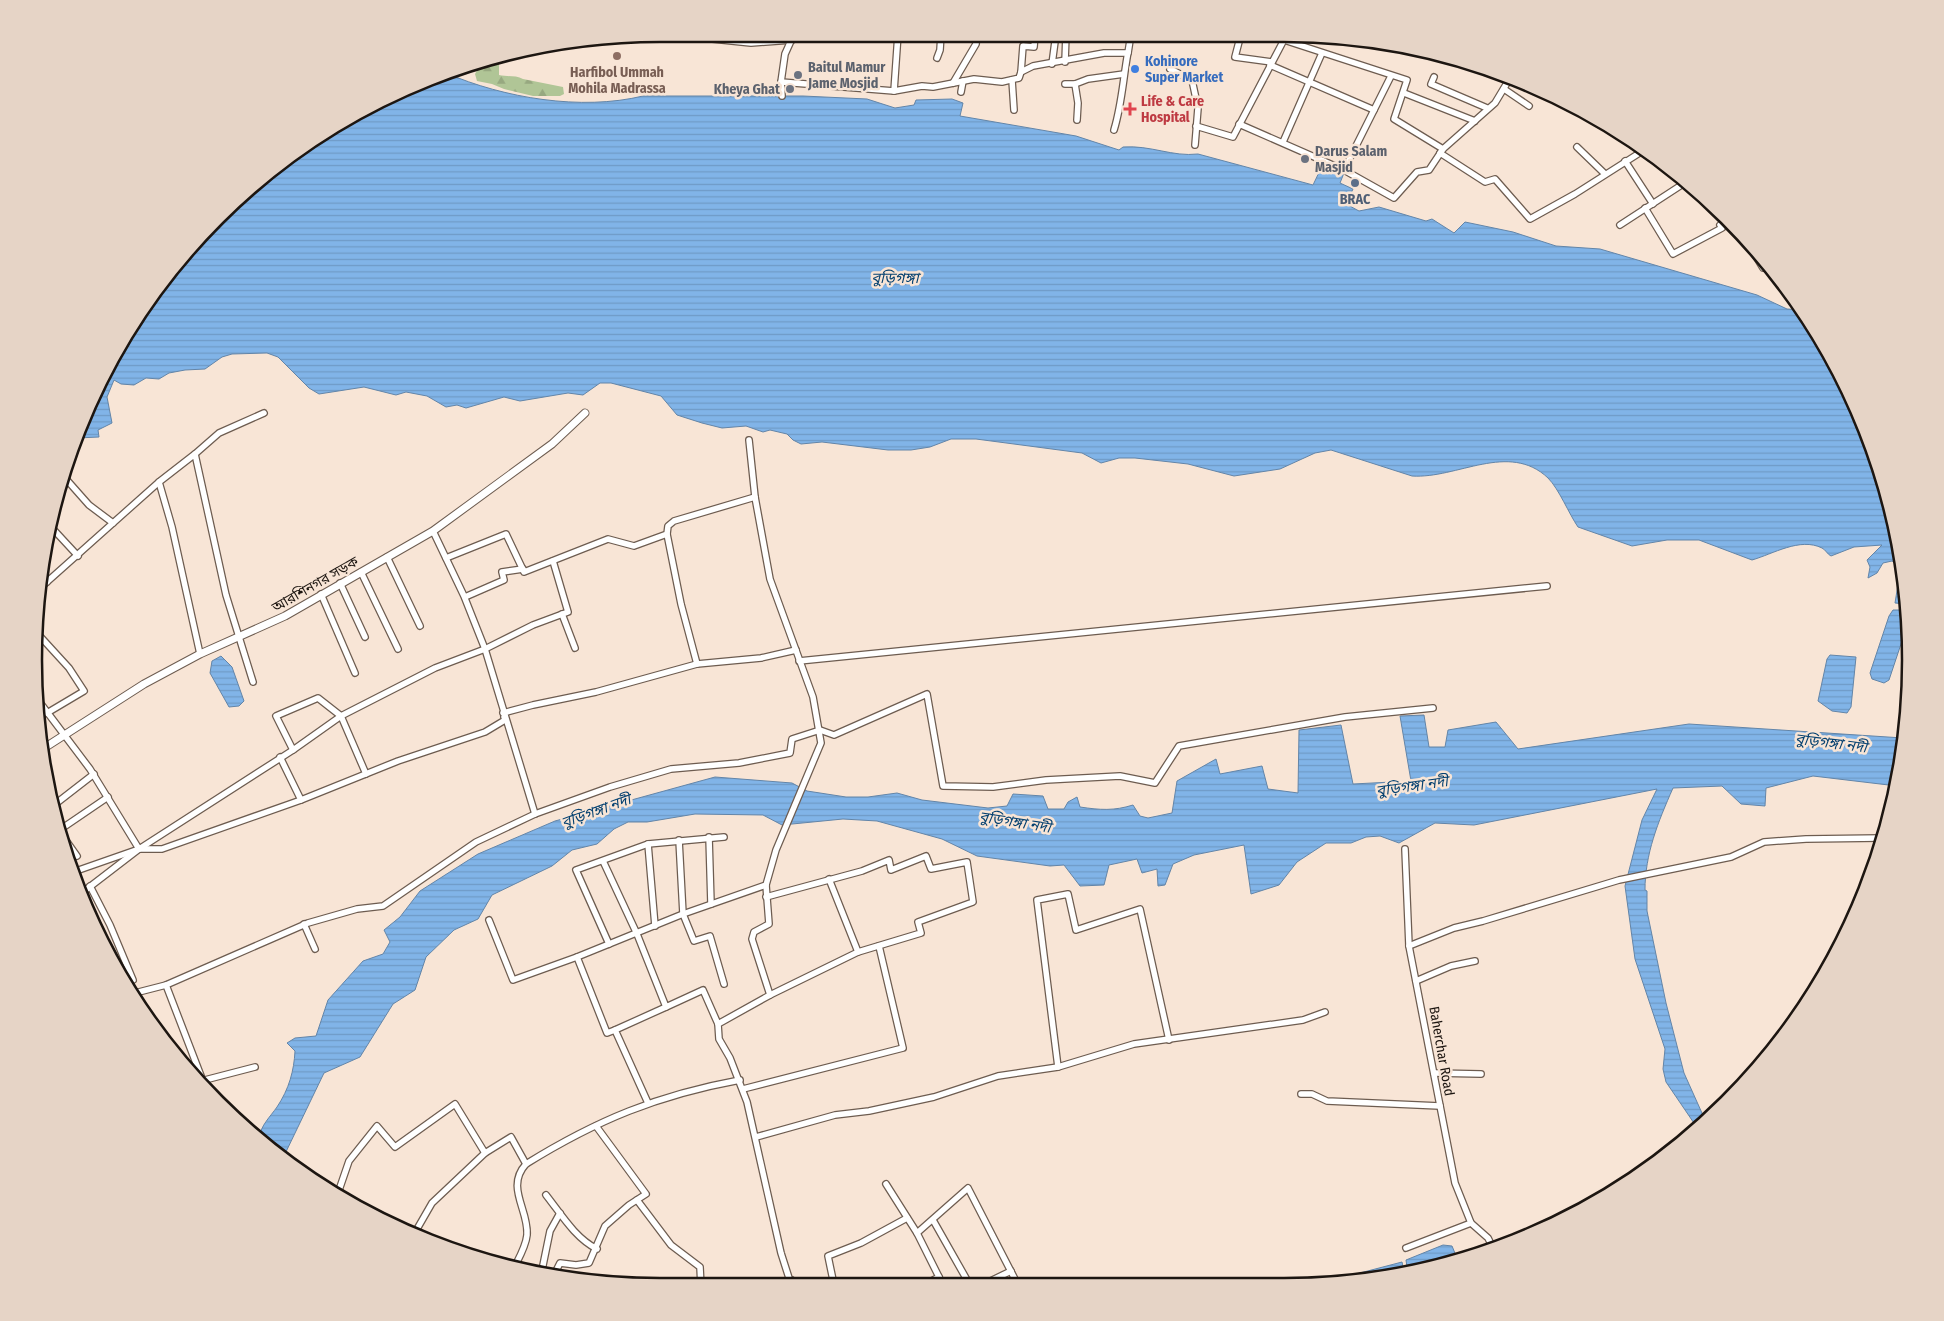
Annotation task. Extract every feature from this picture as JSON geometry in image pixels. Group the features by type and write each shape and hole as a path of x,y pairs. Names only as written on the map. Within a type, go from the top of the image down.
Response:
{"street":[{"path":"741,42 757,42"},
{"path":"782,96 781,82 785,54 791,42"},
{"path":"894,91 897,42"},
{"path":"937,58 940,42"},
{"path":"953,83 976,42"},
{"path":"781,82 894,91 922,86 933,87 974,79 1002,82 1019,78 1024,46 1034,47 1034,42"},
{"path":"1052,64 1055,42"},
{"path":"1065,62 1066,42"},
{"path":"1114,130 1122,105 1124,74 1130,42"},
{"path":"1239,42 1235,57 1271,64 1374,110"},
{"path":"1196,126 1233,137 1283,42"},
{"path":"1299,43 1322,53 1407,80 1394,119 1485,182 1495,178 1530,219 1637,154"},
{"path":"1021,72 1033,66 1065,62 1104,53 1128,52"},
{"path":"1283,142 1322,53"},
{"path":"1170,69 1192,80 1198,108 1195,144"},
{"path":"1065,84 1074,84 1088,78 1124,74"},
{"path":"1344,170 1391,76"},
{"path":"1434,77 1431,84 1487,108"},
{"path":"1012,80 1014,110"},
{"path":"962,92 963,81"},
{"path":"1074,84 1078,103 1077,120"},
{"path":"1239,124 1344,170 1394,198 1417,172 1429,170 1441,151 1487,108 1495,103 1506,85"},
{"path":"1504,89 1529,106"},
{"path":"1404,93 1475,121"},
{"path":"1577,147 1605,174"},
{"path":"1625,161 1653,204"},
{"path":"1620,225 1679,186"},
{"path":"1646,208 1673,254 1722,228 1721,225"},
{"path":"48,581 159,482 219,433 264,413"},
{"name":"আরশিনগর সড়ক","path":"49,744 144,684 200,654 285,616 433,531 552,444 585,413"},
{"path":"749,440 754,497 770,579 813,697 821,743 776,850 766,885 769,924 754,932 752,939 770,995"},
{"path":"195,454 226,595 253,682"},
{"path":"69,482 90,505 113,523"},
{"path":"159,482 172,527 200,654"},
{"path":"697,664 681,604 667,534 668,526 674,521 754,497"},
{"path":"433,531 465,598 485,649 500,705 535,814"},
{"path":"56,533 78,556"},
{"path":"446,558 506,534 524,572 608,539 634,546 667,534"},
{"path":"387,557 420,626"},
{"path":"87,889 139,849 293,750 341,716 435,668 485,649 533,625 568,612 553,561"},
{"path":"465,598 504,580 502,572 523,569"},
{"path":"360,572 398,649"},
{"path":"340,583 365,637"},
{"path":"799,661 1547,586"},
{"path":"321,594 355,673"},
{"path":"562,614 575,648"},
{"path":"43,640 69,668 84,691 48,713"},
{"path":"503,713 533,704 596,692 697,664 761,658 796,650"},
{"path":"139,992 166,985 304,924 357,908 384,906 476,842 535,814 610,787 671,769 739,763 790,753 792,739 820,730 834,735 927,694 943,786 993,787 1046,780 1120,776 1155,782 1179,746 1345,717 1433,708"},
{"path":"293,750 276,718 318,698 341,716 366,774"},
{"path":"500,705 505,720"},
{"path":"45,709 94,774 139,849"},
{"path":"79,870 139,849 162,849 470,738 505,720"},
{"path":"280,757 301,800"},
{"path":"59,802 94,774"},
{"path":"66,826 108,797"},
{"path":"709,837 711,904"},
{"path":"609,944 576,870 648,844 709,837 724,838"},
{"path":"1409,946 1454,928 1619,880 1731,857 1764,842 1806,838 1875,838"},
{"path":"679,840 683,914 694,942 710,936 724,984"},
{"path":"648,844 655,926"},
{"path":"72,849 77,856"},
{"name":"Baherchar Road","path":"1405,849 1409,946 1455,1183 1471,1223 1488,1238 1490,1243"},
{"path":"718,1024 770,995 858,952 921,933 918,922 973,902 967,862 931,869 926,856 891,870 889,860 862,871 766,897"},
{"path":"603,861 637,934 666,1007"},
{"path":"828,879 858,952"},
{"path":"489,920 513,980 578,957 683,914 766,885"},
{"path":"90,886 110,925 132,980"},
{"path":"1058,1066 1038,900 1068,894 1076,930 1140,909 1169,1040"},
{"path":"304,924 315,949"},
{"path":"743,1089 903,1048 879,946"},
{"path":"578,957 607,1033 703,990 718,1024 719,1039 743,1089 756,1137 781,1254 790,1278"},
{"path":"1416,981 1451,966 1475,961"},
{"path":"166,985 186,1034 196,1068"},
{"path":"756,1137 836,1115 869,1111 934,1097 998,1076 1058,1066 1134,1044 1303,1020 1325,1012"},
{"path":"615,1030 648,1102"},
{"path":"207,1080 255,1068"},
{"path":"1434,1073 1481,1074"},
{"path":"517,1261 527,1238 516,1184 526,1164 615,1115 648,1102 707,1086 740,1080"},
{"path":"1301,1094 1312,1094 1328,1100 1440,1106"},
{"path":"340,1189 349,1161 377,1126 395,1147 456,1104 485,1153"},
{"path":"557,1270 560,1263 576,1265 589,1263 597,1249 605,1226 646,1194 596,1126"},
{"path":"417,1228 432,1203 485,1153 511,1137 526,1164"},
{"path":"886,1184 908,1218 939,1277"},
{"path":"917,1234 968,1188 1014,1278"},
{"path":"546,1196 587,1244 597,1249"},
{"path":"637,1200 671,1245 700,1266 701,1278"},
{"path":"543,1267 550,1231 560,1213"},
{"path":"833,1278 828,1256 861,1244 908,1218"},
{"path":"933,1220 966,1278"},
{"path":"1406,1248 1471,1223"},
{"path":"997,1278 1011,1271"}],"green space":[{"path":"499,65 499,75 563,87 564,94 560,96 533,96 477,81 475,74 477,71"}],"water":[{"name":"বুড়িগঙ্গা","path":"457,77 517,95 569,102 619,100 643,96 803,96 867,99 895,108 914,105 916,100 952,99 963,103 960,116 1076,136 1119,150 1123,147 1133,147 1179,154 1198,154 1313,185 1323,164 1344,173 1340,183 1353,189 1346,204 1359,211 1379,207 1426,221 1432,219 1454,233 1465,222 1513,232 1556,246 1600,249 1757,295 1792,309 1819,352 1838,387 1854,424 1869,462 1890,540 1893,562 1883,563 1877,573 1868,578 1870,567 1867,560 1882,545 1854,547 1831,556 1823,549 1814,545 1796,545 1752,560 1699,540 1667,540 1632,546 1578,527 1556,488 1548,478 1533,467 1517,462 1482,464 1447,472 1412,476 1331,450 1315,453 1280,469 1234,476 1188,464 1135,458 1119,458 1101,463 1082,453 976,439 951,439 930,447 911,450 888,450 822,442 801,444 787,434 770,430 763,432 746,426 722,428 677,415 661,396 611,383 600,383 583,395 568,393 520,401 504,397 466,408 457,405 446,407 427,396 406,392 396,395 364,387 319,394 309,388 278,357 267,353 232,354 222,357 205,369 169,373 159,379 146,378 134,385 121,384 114,380 107,397 112,423 98,430 99,437 85,438 106,387 125,351 147,317 170,284 196,253 253,196 284,170 351,125 387,106 424,90"},
{"path":"1897,590 1898,603 1895,603"},
{"path":"1893,610 1899,610 1901,643 1889,680 1884,683 1872,679 1870,673 1889,616"},
{"path":"1830,655 1856,657 1851,707 1847,713 1832,711 1818,701 1827,659"},
{"path":"221,656 232,667 244,701 239,706 229,707 210,673 212,661"},
{"name":"বুড়িগঙ্গা নদী","path":"1424,715 1429,747 1445,747 1448,730 1496,722 1518,749 1689,724 1896,738 1889,785 1813,776 1766,788 1765,806 1741,804 1722,786 1673,788 1650,851 1645,890 1647,891 1647,911 1666,1003 1684,1073 1702,1114 1694,1123 1666,1082 1663,1069 1665,1049 1635,959 1625,886 1642,820 1657,789 1474,825 1435,823 1399,843 1380,836 1366,837 1351,843 1326,843 1297,862 1279,885 1251,894 1244,845 1194,855 1173,864 1165,885 1158,886 1157,869 1142,873 1137,859 1109,865 1104,885 1080,886 1064,865 1050,866 977,856 942,839 877,821 843,819 782,825 763,815 695,814 647,822 628,822 614,829 597,844 572,850 552,866 492,895 478,919 454,930 426,957 415,990 393,1004 360,1057 324,1073 286,1152 261,1132 285,1093 290,1080 295,1051 287,1043 295,1038 316,1036 328,1000 363,961 383,954 390,942 384,930 400,917 420,891 478,854 555,821 715,777 792,783 807,791 846,797 868,797 897,793 922,800 988,808 1007,806 1013,794 1043,796 1048,809 1064,809 1068,802 1077,797 1080,807 1107,809 1133,805 1140,816 1148,818 1172,813 1177,781 1216,759 1220,774 1262,766 1268,789 1298,793 1299,730 1341,725 1353,784 1411,781 1400,716"},
{"path":"1443,1245 1452,1246 1455,1254 1407,1266 1406,1260"},
{"path":"1402,1262 1403,1267 1364,1273 1357,1274"}],"place":[{"name":"Harfibol Ummah Mohila Madrassa","path":"617,56"},
{"name":"Kohinore Super Market","path":"1135,69"},
{"name":"Baitul Mamur Jame Mosjid","path":"798,75"},
{"name":"Kheya Ghat","path":"790,89"},
{"name":"Life & Care Hospital","path":"1130,109"},
{"name":"Darus Salam Masjid","path":"1305,159"},
{"name":"BRAC","path":"1355,183"}]}
